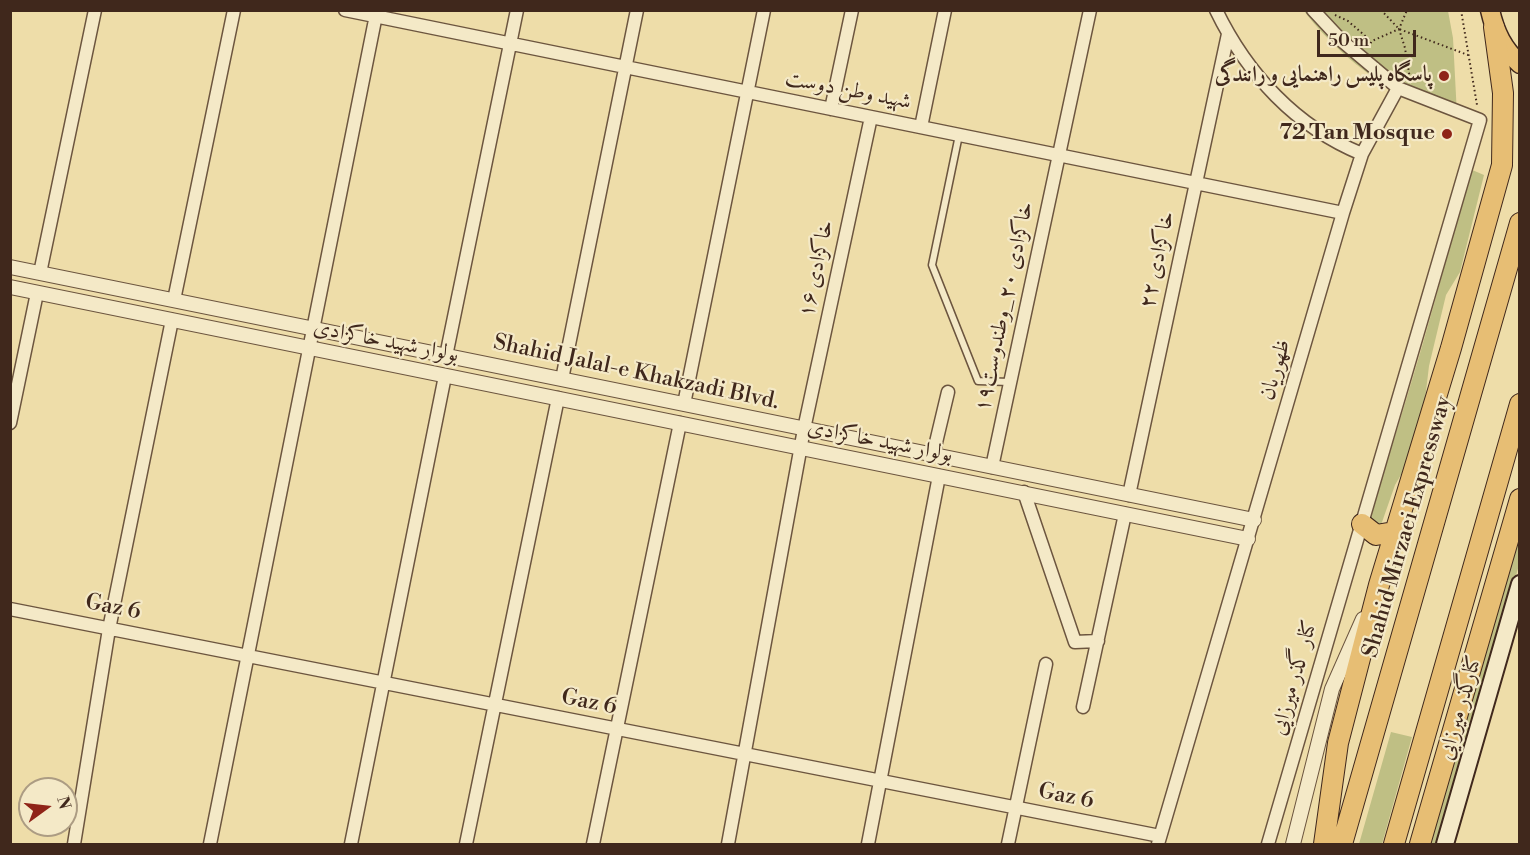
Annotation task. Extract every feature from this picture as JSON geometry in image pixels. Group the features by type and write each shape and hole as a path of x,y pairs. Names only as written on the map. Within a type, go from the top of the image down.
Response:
{"highway":[{"path":"1492,19 1503,93 1502,165"},
{"path":"1324,844 1338,743 1379,585 1451,348 1502,165 1508,146 1520,132"},
{"name":"Shahid Mirzaei Expressway","path":"1342,844 1520,223"},
{"path":"1394,844 1520,404"},
{"path":"1420,844 1520,499"},
{"path":"1362,524 1376,535 1394,532"}],"main road":[{"path":"1492,19 1513,58"},
{"name":"کنارگذر میرزایی","path":"1445,844 1520,584"}],"street":[{"path":"40,273 94,10"},
{"path":"174,300 234,10"},
{"name":"شهید وطن دوست","path":"345,10 376,14 509,44 1343,213"},
{"path":"446,356 517,10"},
{"path":"562,380 637,10"},
{"path":"684,404 764,10"},
{"path":"831,109 852,10"},
{"path":"921,127 945,10"},
{"name":"خاکزادی ۲۰_وطندوست۱۹","path":"992,467 1090,10"},
{"path":"1216,10 1228,34 1257,76 1295,114 1333,142 1362,154 1398,88"},
{"path":"1315,13 1398,88 1480,120"},
{"path":"210,844 376,14"},
{"name":"خاکزادی ۲۲","path":"1129,495 1228,34"},
{"name":"خاکزادی ۱۶","path":"728,844 804,429 870,117"},
{"name":"کنار گذر میرزایی","path":"1268,844 1480,120"},
{"name":"ظهوریان","path":"1159,840 1362,154"},
{"name":"Shahid Jalal-e Khakzadi Blvd.","path":"10,267 1254,520"},
{"name":"بولوار شهید خاکزادی","path":"10,287 1248,539"},
{"path":"10,423 37,292"},
{"path":"74,844 109,629 172,320"},
{"path":"351,844 385,684 445,376"},
{"path":"933,455 948,392"},
{"path":"466,844 558,398"},
{"path":"593,844 680,423"},
{"path":"868,844 939,476"},
{"path":"1024,492 1075,642 1098,641"},
{"path":"1083,707 1125,514"},
{"path":"1293,844 1332,689 1379,585"},
{"name":"Gaz 6","path":"10,609 1015,809 1159,840"},
{"path":"1008,844 1046,664"}],"lane":[{"path":"960,135 932,265 978,381 1010,382"}],"path":[{"path":"1381,10 1399,29 1406,48 1412,92"},
{"path":"1360,56 1372,41 1399,29 1407,10"},
{"path":"1461,10 1480,120"},
{"path":"1315,13 1339,15 1372,41"},
{"path":"1399,29 1469,55"}],"green space":[{"path":"1304,11 1448,11 1453,38 1457,115 1410,99 1376,79 1336,47"},
{"path":"1470,169 1484,175 1460,272 1446,295 1429,366 1424,408 1409,461 1395,485 1381,525 1372,528 1368,519 1422,345"},
{"path":"1519,530 1519,565 1439,844 1430,844"},
{"path":"1391,732 1412,737 1382,844 1359,844"}],"place":[{"name":"پاسگاه پلیس راهنمایی و رانندگی","path":"1444,76"},
{"name":"72 Tan Mosque","path":"1447,134"}]}
